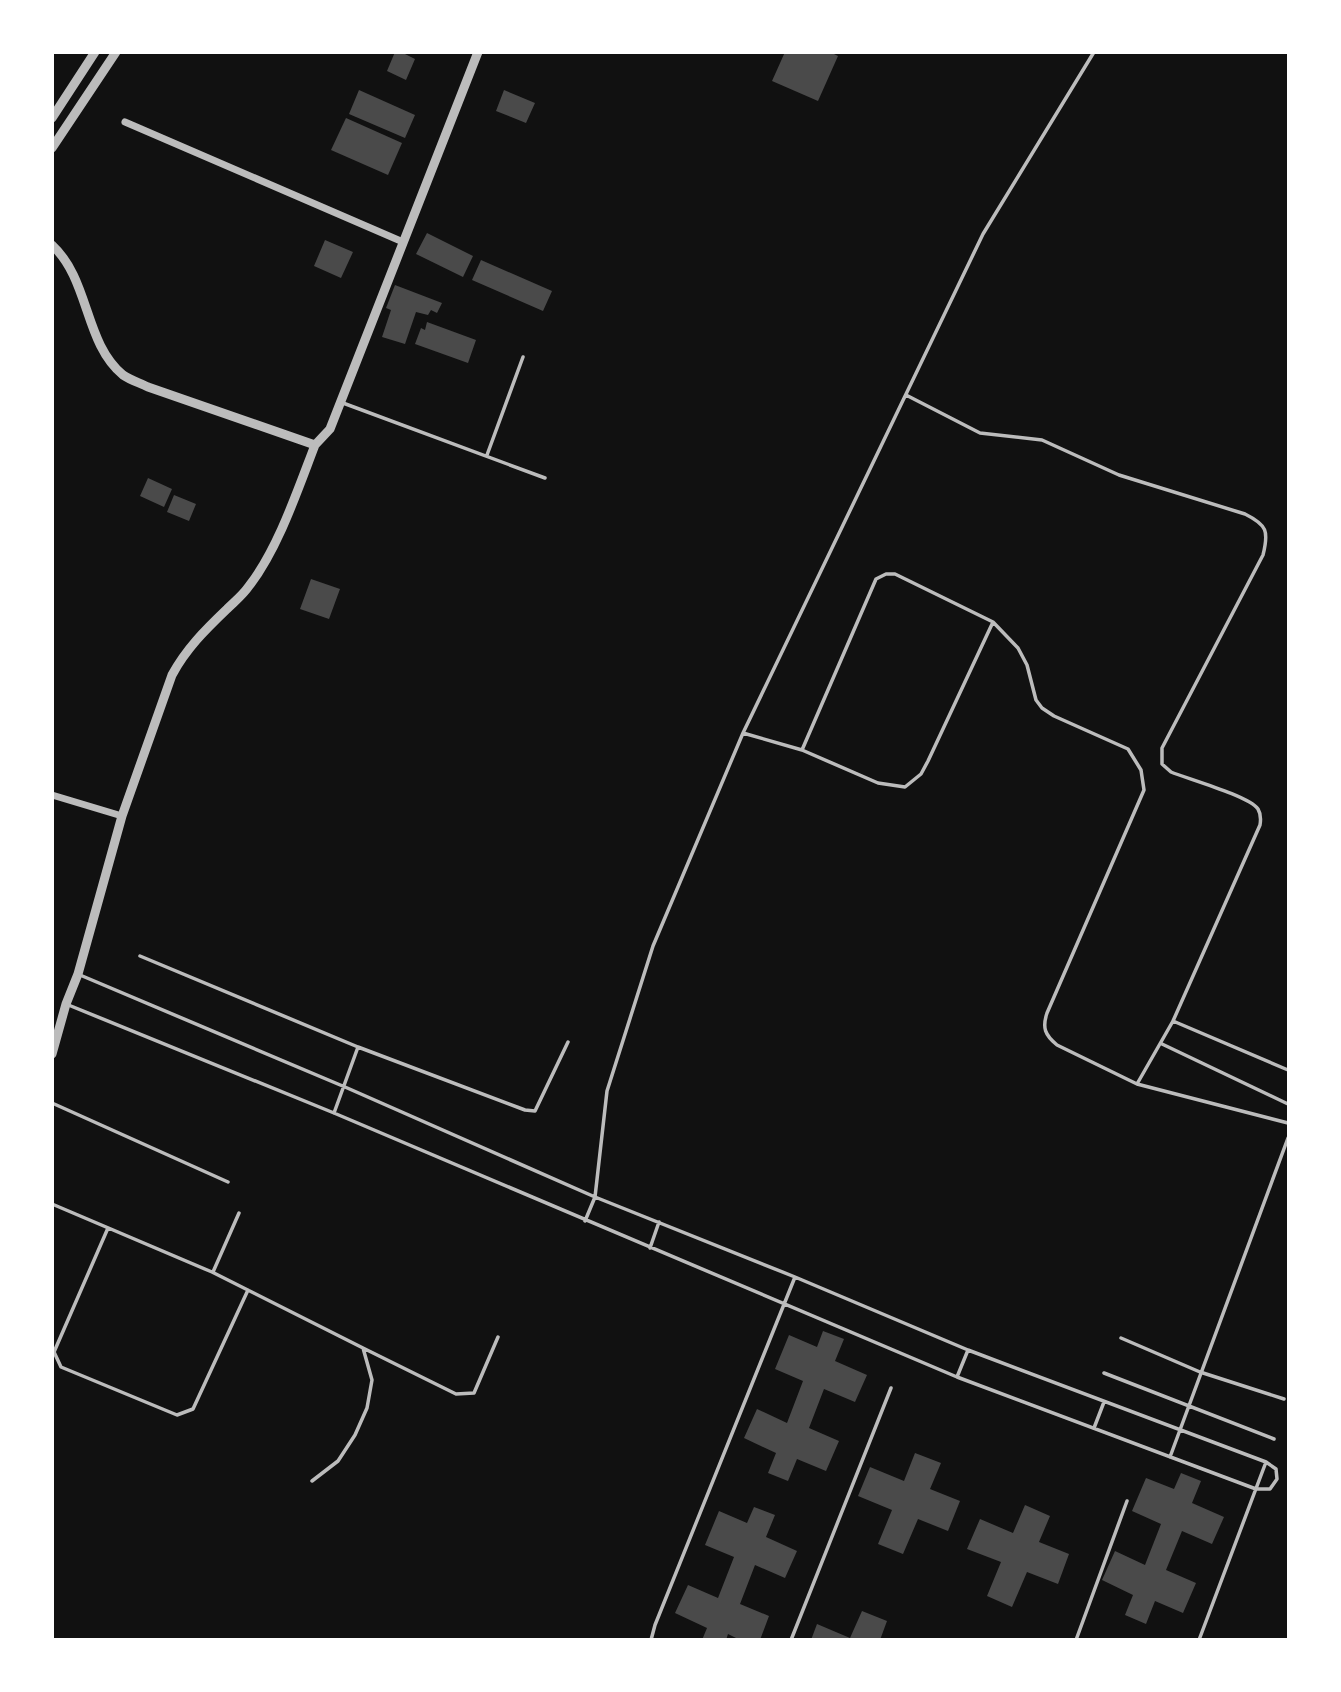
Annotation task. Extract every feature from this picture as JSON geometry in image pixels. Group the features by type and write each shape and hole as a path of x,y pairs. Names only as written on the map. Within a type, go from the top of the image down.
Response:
{"street":[{"path":"52,118 96,52"},
{"path":"52,148 116,52"},
{"path":"52,1054 66,1004 78,974 122,816 172,675 198,637 248,588 263,565 315,445 330,429 478,52"},
{"path":"125,122 403,242"},
{"path":"52,245 63,255 75,276 106,357 124,376 148,387 315,445"},
{"path":"52,794 122,816"}],"lane":[{"path":"585,1221 595,1196 607,1091 653,946 743,733 983,234 1094,52"},
{"path":"487,455 523,357"},
{"path":"906,395 980,433 1042,440 1119,475 1245,514 1260,522 1265,529 1263,555 1162,748 1162,764 1171,772 1245,799 1258,808 1260,825 1173,1021 1137,1084"},
{"path":"341,402 545,478"},
{"path":"802,750 876,579 895,574 993,622 1018,648 1027,665 1036,700 1042,708 1128,749 1141,770 1144,790 1044,1022 1048,1037 1057,1045 1137,1084 1289,1123"},
{"path":"743,733 802,750 878,783 905,787 921,774 929,761 993,622"},
{"path":"140,956 358,1047 525,1110 535,1111 568,1042"},
{"path":"66,1004 334,1113 957,1377 1256,1489 1270,1489 1277,1479 1276,1469 1266,1462 968,1350 595,1196 78,974"},
{"path":"1173,1021 1289,1070"},
{"path":"1162,1044 1289,1104"},
{"path":"334,1113 358,1047"},
{"path":"52,1103 228,1182"},
{"path":"1170,1457 1289,1138"},
{"path":"52,1204 212,1272 456,1394 474,1393 498,1337"},
{"path":"212,1272 239,1213"},
{"path":"650,1248 659,1222"},
{"path":"108,1228 54,1352 61,1367 177,1415 193,1409 248,1289"},
{"path":"651,1640 654,1625 796,1277"},
{"path":"1121,1338 1200,1371 1284,1399"},
{"path":"312,1481 338,1461 368,1408 372,1380 363,1348"},
{"path":"957,1377 968,1350"},
{"path":"1104,1373 1274,1439"},
{"path":"791,1640 891,1388"},
{"path":"1094,1428 1104,1402"},
{"path":"1199,1640 1266,1462"},
{"path":"1076,1640 1127,1501"}],"building":[{"path":"395,52 415,59 406,80 387,71"},
{"path":"785,52 830,52 838,56 818,101 772,81"},
{"path":"359,90 415,115 405,138 349,114"},
{"path":"504,90 535,103 526,123 496,111"},
{"path":"346,118 402,143 388,175 331,150"},
{"path":"427,233 473,256 463,277 416,254"},
{"path":"325,240 353,252 341,278 314,266"},
{"path":"481,260 552,291 543,311 472,280"},
{"path":"395,285 442,303 437,313 431,310 428,315 416,312 405,344 382,337 391,310 386,308"},
{"path":"427,322 476,340 468,363 415,344 421,328 425,330"},
{"path":"148,478 172,489 164,507 140,496"},
{"path":"174,495 196,504 189,521 167,512"},
{"path":"311,579 340,589 329,619 300,609"},
{"path":"823,1331 844,1339 835,1361 867,1375 855,1402 824,1389 809,1428 839,1441 826,1471 797,1459 788,1481 768,1473 776,1453 744,1438 757,1409 787,1423 803,1381 775,1369 789,1335 817,1347"},
{"path":"915,1453 941,1463 930,1489 960,1501 948,1531 918,1519 903,1554 878,1544 892,1510 858,1496 870,1467 904,1481"},
{"path":"1181,1473 1201,1481 1192,1503 1224,1517 1212,1544 1182,1531 1166,1570 1196,1583 1183,1613 1155,1601 1146,1624 1125,1615 1133,1595 1102,1580 1115,1551 1145,1565 1161,1524 1132,1511 1146,1478 1174,1489"},
{"path":"1025,1505 1050,1516 1039,1542 1069,1554 1058,1584 1027,1572 1012,1607 987,1596 1001,1562 967,1549 980,1519 1013,1533"},
{"path":"754,1507 775,1515 766,1537 797,1551 785,1578 755,1565 740,1604 769,1616 760,1640 740,1640 728,1634 726,1640 702,1640 707,1628 675,1613 688,1585 718,1598 734,1557 705,1545 719,1511 747,1523"},
{"path":"862,1611 887,1621 880,1640 811,1640 817,1624 850,1638"}]}
